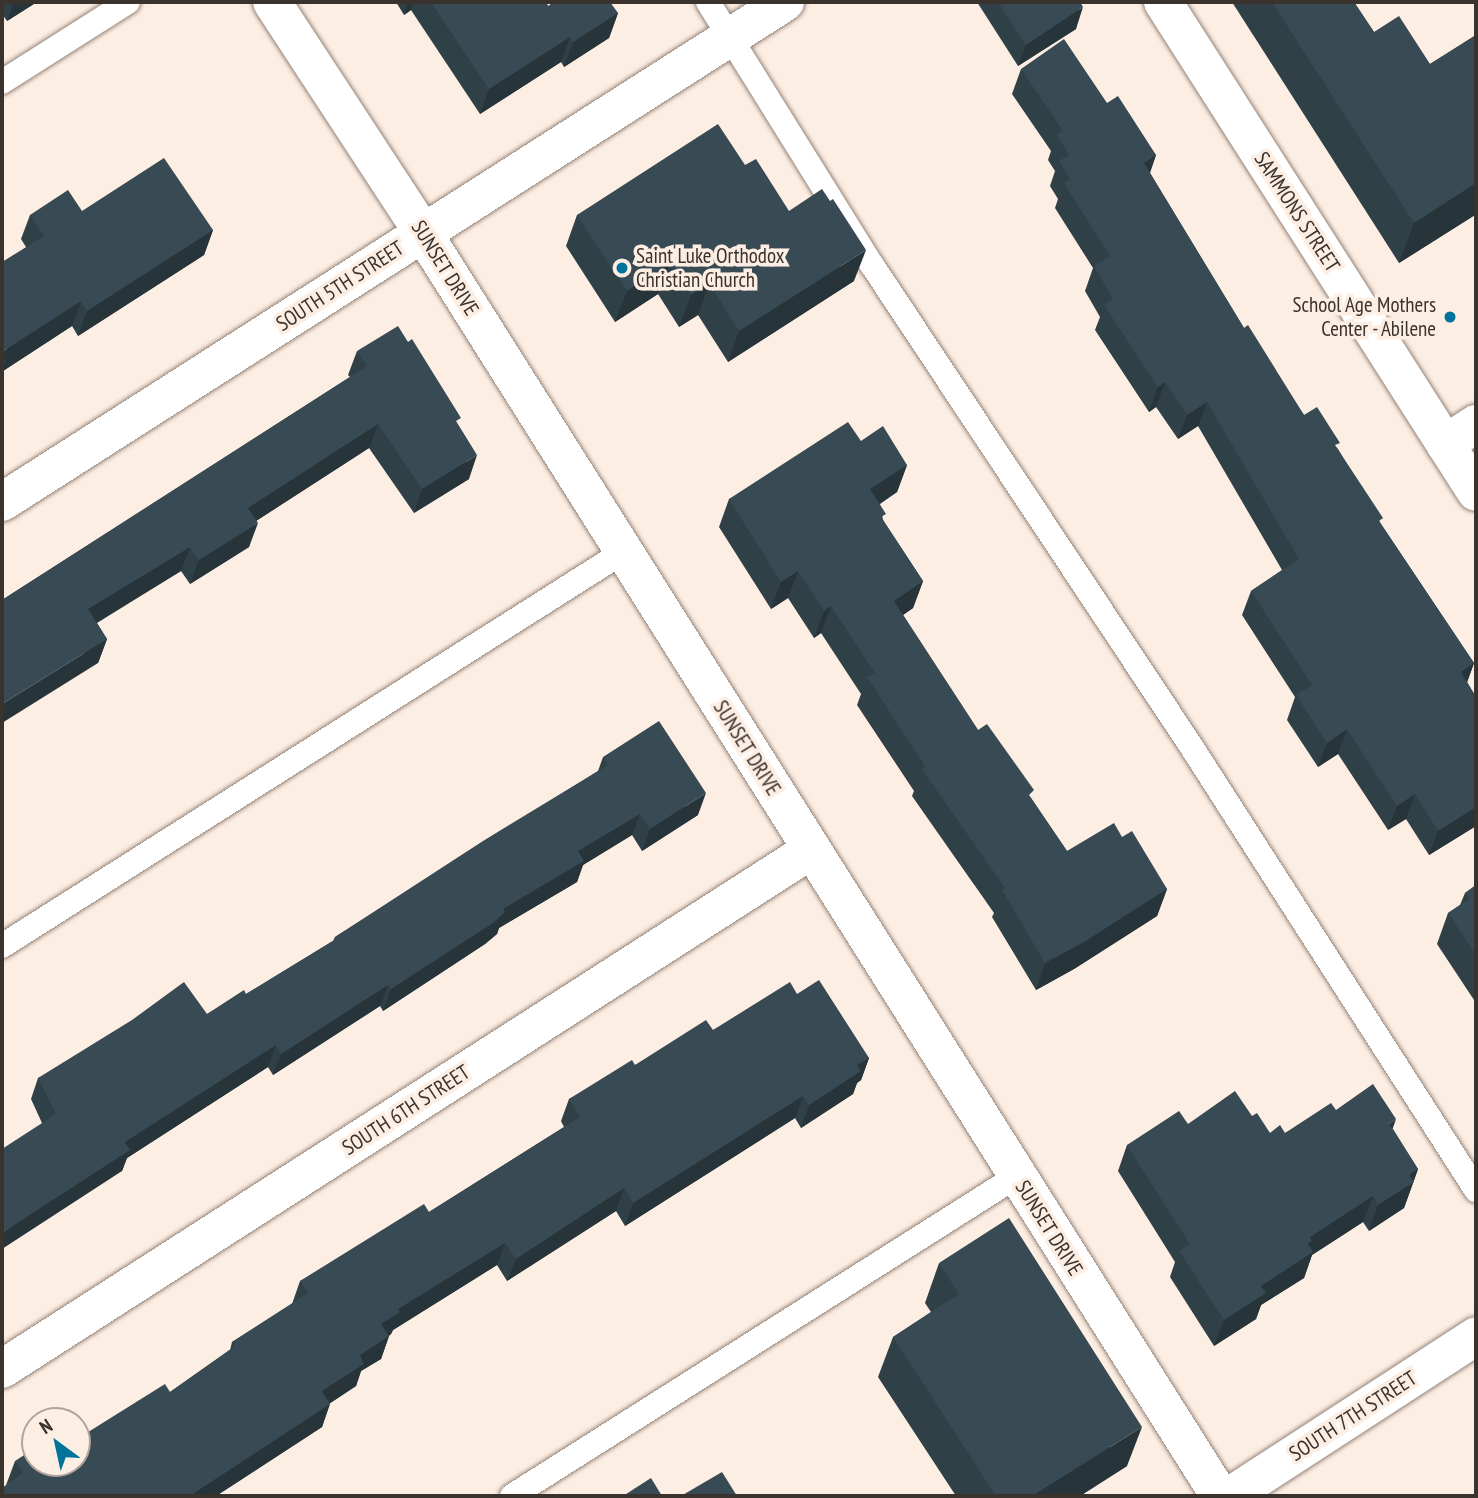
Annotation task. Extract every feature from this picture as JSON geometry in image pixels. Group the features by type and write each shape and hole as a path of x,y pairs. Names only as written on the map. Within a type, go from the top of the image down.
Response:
{"street":[{"name":"SUNSET DRIVE","path":"272,2 423,233 1220,1496"},
{"name":"SOUTH 5TH STREET","path":"2,502 785,2"},
{"name":"SAMMONS STREET","path":"1163,2 1461,434 1476,492"},
{"name":"SOUTH 6TH STREET","path":"2,1369 811,850"},
{"name":"SOUTH 7TH STREET","path":"1230,1496 1476,1336"}],"lane":[{"path":"2,82 128,2"},
{"path":"708,2 872,265 1184,735 1476,1190"},
{"path":"2,946 623,552"},
{"path":"512,1496 1017,1177"}],"building":[{"path":"431,2 546,2 548,6 554,2 610,2 618,13 573,42 570,37 489,89"},
{"path":"998,2 1080,2 1083,7 1026,45"},
{"path":"1272,2 1354,2 1374,32 1399,16 1430,64 1476,35 1476,183 1414,223"},
{"path":"1064,39 1107,103 1118,96 1156,155 1144,163 1244,328 1248,325 1304,415 1317,407 1340,443 1335,445 1383,518 1379,521 1474,663 1461,672 1476,697 1476,807 1438,831 1415,794 1397,806 1347,729 1327,743 1296,695 1312,685 1251,591 1299,559 1207,402 1187,415 1165,382 1158,387 1104,305 1113,299 1094,266 1110,256 1064,183 1070,179 1059,161 1069,155 1057,135 1063,131 1021,69"},
{"path":"718,124 745,165 756,159 789,211 822,189 830,201 833,199 866,250 739,331 709,283 691,295 670,263 627,291 577,215"},
{"path":"164,158 213,230 87,311 81,301 2,352 2,262 44,236 30,215 68,190 82,211"},
{"path":"398,326 408,342 412,339 461,418 456,421 477,455 422,489 378,424 248,508 258,523 199,560 190,547 88,609 107,639 2,704 2,600 367,366 357,351"},
{"path":"848,422 861,441 883,426 907,465 870,489 886,514 881,517 923,581 894,601 978,730 987,724 1034,790 1029,795 1067,851 1114,823 1122,837 1132,831 1167,889 1084,942 1045,963 1002,890 1005,888 922,769 925,766 867,677 875,673 831,606 824,611 798,571 781,582 729,499"},
{"path":"659,721 706,793 650,829 640,814 578,851 584,861 503,909 505,912 493,923 391,989 388,985 281,1054 276,1045 125,1142 130,1150 2,1233 2,1149 56,1114 38,1078 132,1020 184,982 207,1014 244,990 246,994 336,939 335,937 483,841 608,765 603,757"},
{"path":"1476,885 1476,955 1448,913 1469,899 1465,893"},
{"path":"819,980 869,1058 857,1065 861,1071 809,1105 803,1096 633,1203 624,1188 516,1259 505,1243 398,1309 400,1312 381,1324 389,1336 360,1355 364,1364 322,1391 330,1404 192,1496 2,1496 2,1488 21,1474 21,1477 91,1477 91,1430 165,1384 170,1392 235,1346 232,1342 308,1293 300,1281 424,1204 429,1212 580,1117 569,1099 632,1060 635,1065 706,1020 713,1030 790,982 797,994"},
{"path":"1373,1084 1396,1119 1389,1124 1418,1169 1409,1175 1414,1182 1378,1205 1373,1196 1310,1237 1312,1241 1308,1244 1313,1252 1261,1286 1266,1293 1224,1320 1179,1251 1190,1244 1127,1145 1179,1111 1188,1124 1235,1091 1252,1116 1257,1113 1270,1133 1280,1125 1285,1133 1331,1103 1336,1110"},
{"path":"1009,1218 1142,1427 1032,1496 996,1496 893,1337 959,1294 939,1263"},
{"path":"21,1457 21,1470 15,1461"},
{"path":"722,1472 737,1496 681,1496"},
{"path":"651,1478 662,1496 623,1496"}],"place":[{"name":"Saint Luke Orthodox Christian Church","path":"622,268"},
{"name":"School Age Mothers Center - Abilene","path":"1450,317"}]}
